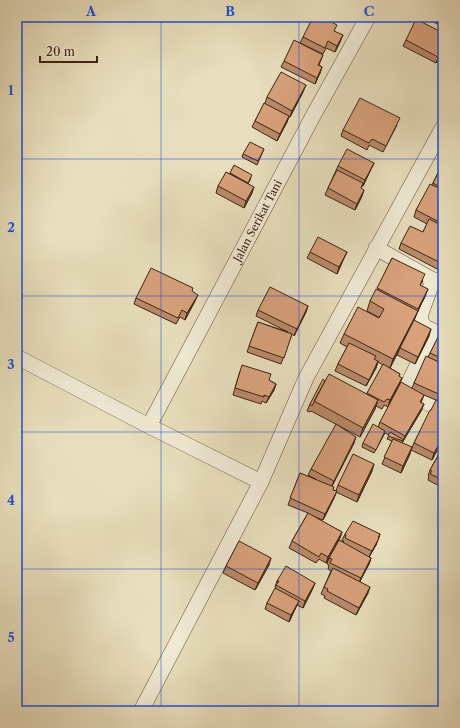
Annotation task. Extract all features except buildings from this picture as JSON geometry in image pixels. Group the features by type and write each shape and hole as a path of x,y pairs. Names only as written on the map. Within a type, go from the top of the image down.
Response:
{"street":[{"name":"Jalan Serikat Tani","path":"149,426 313,116 368,17"},
{"path":"141,711 257,480 306,378 443,127"},
{"path":"376,248 438,280 420,316 425,327 438,334 405,391 443,411"},
{"path":"17,357 149,426 257,480"}]}
